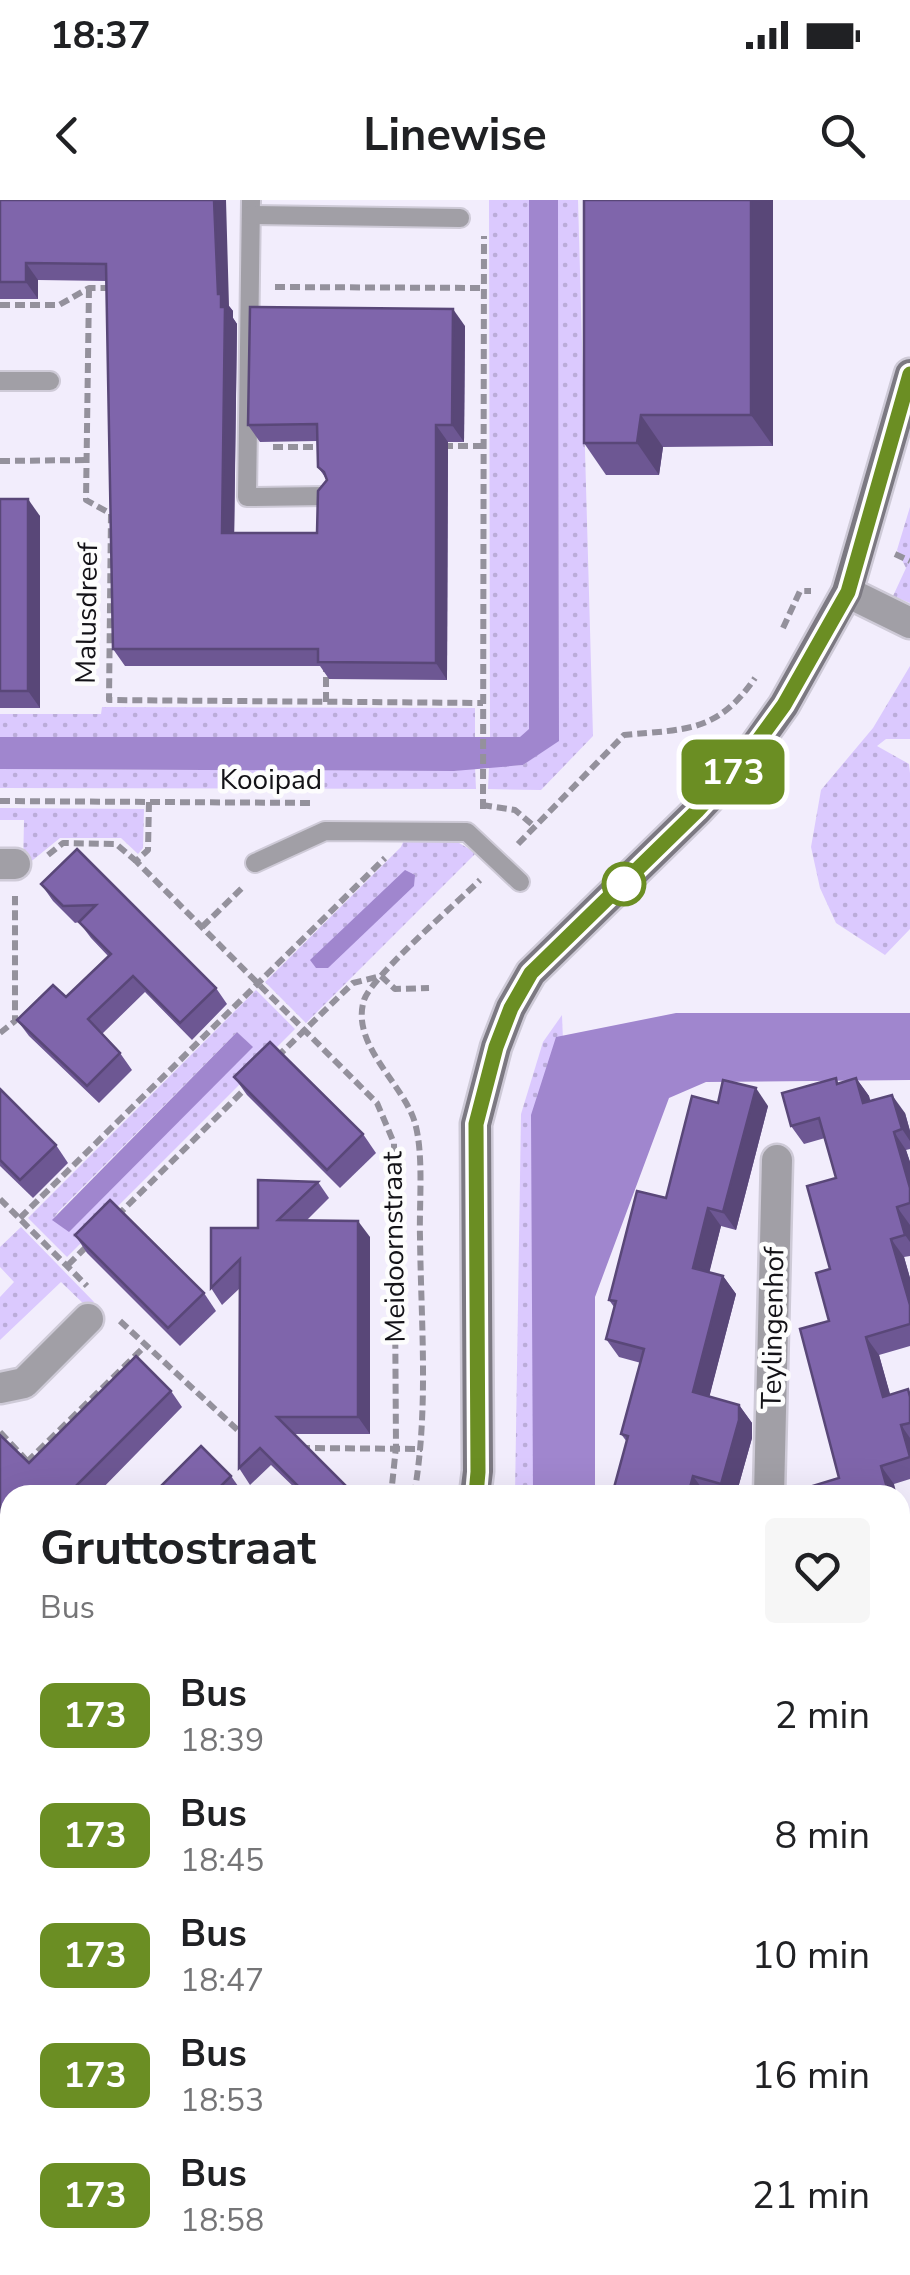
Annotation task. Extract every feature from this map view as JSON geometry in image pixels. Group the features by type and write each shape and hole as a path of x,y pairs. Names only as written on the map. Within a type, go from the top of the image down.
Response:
{"street":[{"path":"477,1485 476,1124 496,1047 511,1008 531,973 697,811 744,760 784,705 848,592 910,374"},
{"path":"848,592 910,623"},
{"name":"Teylingenhof","path":"770,1485 776,1160"},
{"path":"0,1388 24,1383 99,1309"}],"lane":[{"path":"326,496 247,496 251,207 460,218"},
{"path":"0,381 50,381"},
{"path":"255,862 324,831 467,832 520,882"}],"path":[{"path":"483,787 484,218"},
{"path":"105,270 105,288"},
{"name":"Malusdreef","path":"90,288 86,500 111,514 109,700 483,703"},
{"path":"424,446 482,446"},
{"path":"247,447 346,447"},
{"path":"326,447 326,496"},
{"path":"0,461 86,460"},
{"path":"326,666 326,702"},
{"name":"Kooipad","path":"0,801 327,803"},
{"path":"136,862 148,850 149,802"},
{"path":"464,804 515,810 535,827"},
{"path":"20,1218 399,844 400,831"},
{"name":"Meidoornstraat","path":"10,870 63,844 116,844 377,1103 394,1142 396,1447 392,1485"},
{"path":"202,927 242,889 255,862"},
{"path":"0,1033 16,1020 10,870"},
{"path":"276,1058 353,982 381,976 395,989 429,988"},
{"path":"109,1224 248,1086"},
{"path":"0,1199 67,1265 99,1309 257,1448"},
{"path":"67,1265 95,1238"},
{"path":"28,1462 145,1346"},
{"path":"0,1432 39,1473"},
{"path":"297,1448 422,1449"}],"shaded area":[{"path":"489,200 529,200 530,729 521,737 490,737"},
{"path":"529,200 558,200 559,741 523,765 454,771 0,769 0,737 520,737 529,729"},
{"path":"558,200 578,200 593,736 541,790 488,789 489,767 523,765 559,740"},
{"path":"910,507 910,603 893,596 906,568 897,550"},
{"path":"910,666 910,739 886,739 877,746 909,764 910,773 910,929 885,955 836,923 820,888 811,847 821,790 873,728"},
{"path":"102,707 475,708 475,737 0,737 0,714 101,714"},
{"path":"475,767 476,789 0,788 0,769 454,771"},
{"path":"0,808 144,809 143,848 138,854 121,838 60,838 23,868 24,820 0,820"},
{"path":"404,840 454,840 476,853 306,1023 265,982"},
{"path":"405,870 415,875 414,886 328,968 316,968 310,960"},
{"path":"256,990 295,1029 67,1257 28,1218","holes":["237,1032 252,1047 53,1219"]},
{"path":"676,1013 910,1013 910,1080 706,1082 669,1098 595,1297 595,1485 533,1485 531,1115 556,1037"},
{"path":"562,1015 571,1246 574,1485 515,1485 521,1114 543,1042"},
{"path":"237,1032 253,1047 69,1232 52,1220"},
{"path":"21,1227 94,1302 88,1308 61,1282 0,1340 0,1297 14,1282 0,1267 0,1247"}],"building":[{"path":"0,200 214,200 218,294 221,307 225,307 222,533 317,533 318,491 327,480 318,467 317,424 248,425 250,307 453,309 452,425 436,425 436,663 318,662 318,649 113,649 106,264 26,263 26,282 0,282"},
{"path":"584,200 751,200 751,415 641,415 637,443 584,443"},
{"path":"0,499 28,499 28,691 0,691"},
{"path":"77,849 216,988 180,1023 133,976 88,1019 120,1053 87,1086 17,1020 53,985 66,997 111,954 79,922 96,905 63,906 41,884"},
{"path":"270,1042 363,1134 327,1170 234,1077"},
{"path":"836,1078 837,1084 856,1078 863,1103 892,1095 902,1129 894,1132 910,1188 910,1203 897,1207 905,1235 891,1239 910,1305 910,1324 866,1337 883,1397 908,1389 910,1397 910,1423 901,1425 910,1457 881,1466 886,1485 816,1485 839,1478 800,1329 829,1321 816,1273 830,1269 807,1186 836,1178 819,1118 791,1126 782,1093"},
{"path":"723,1080 756,1088 723,1212 708,1208 693,1268 723,1276 693,1392 739,1405 739,1420 721,1484 693,1476 691,1485 615,1485 628,1436 621,1434 644,1349 606,1339 616,1301 609,1300 637,1191 666,1198 692,1096 718,1103"},
{"path":"0,1089 56,1145 20,1180 0,1160"},
{"path":"258,1180 318,1182 278,1220 358,1221 358,1417 277,1417 345,1485 297,1485 260,1448 239,1468 240,1259 211,1288 211,1228 258,1228"},
{"path":"110,1200 204,1293 168,1328 75,1235"},
{"path":"136,1356 171,1391 77,1485 0,1485 0,1435 29,1463"},
{"path":"201,1446 231,1476 222,1485 162,1485"}],"bus line":[{"name":"173","path":"477,1485 476,1124 486,1080 511,1008 531,973 697,811 744,760 784,705 848,592 910,374"}]}
